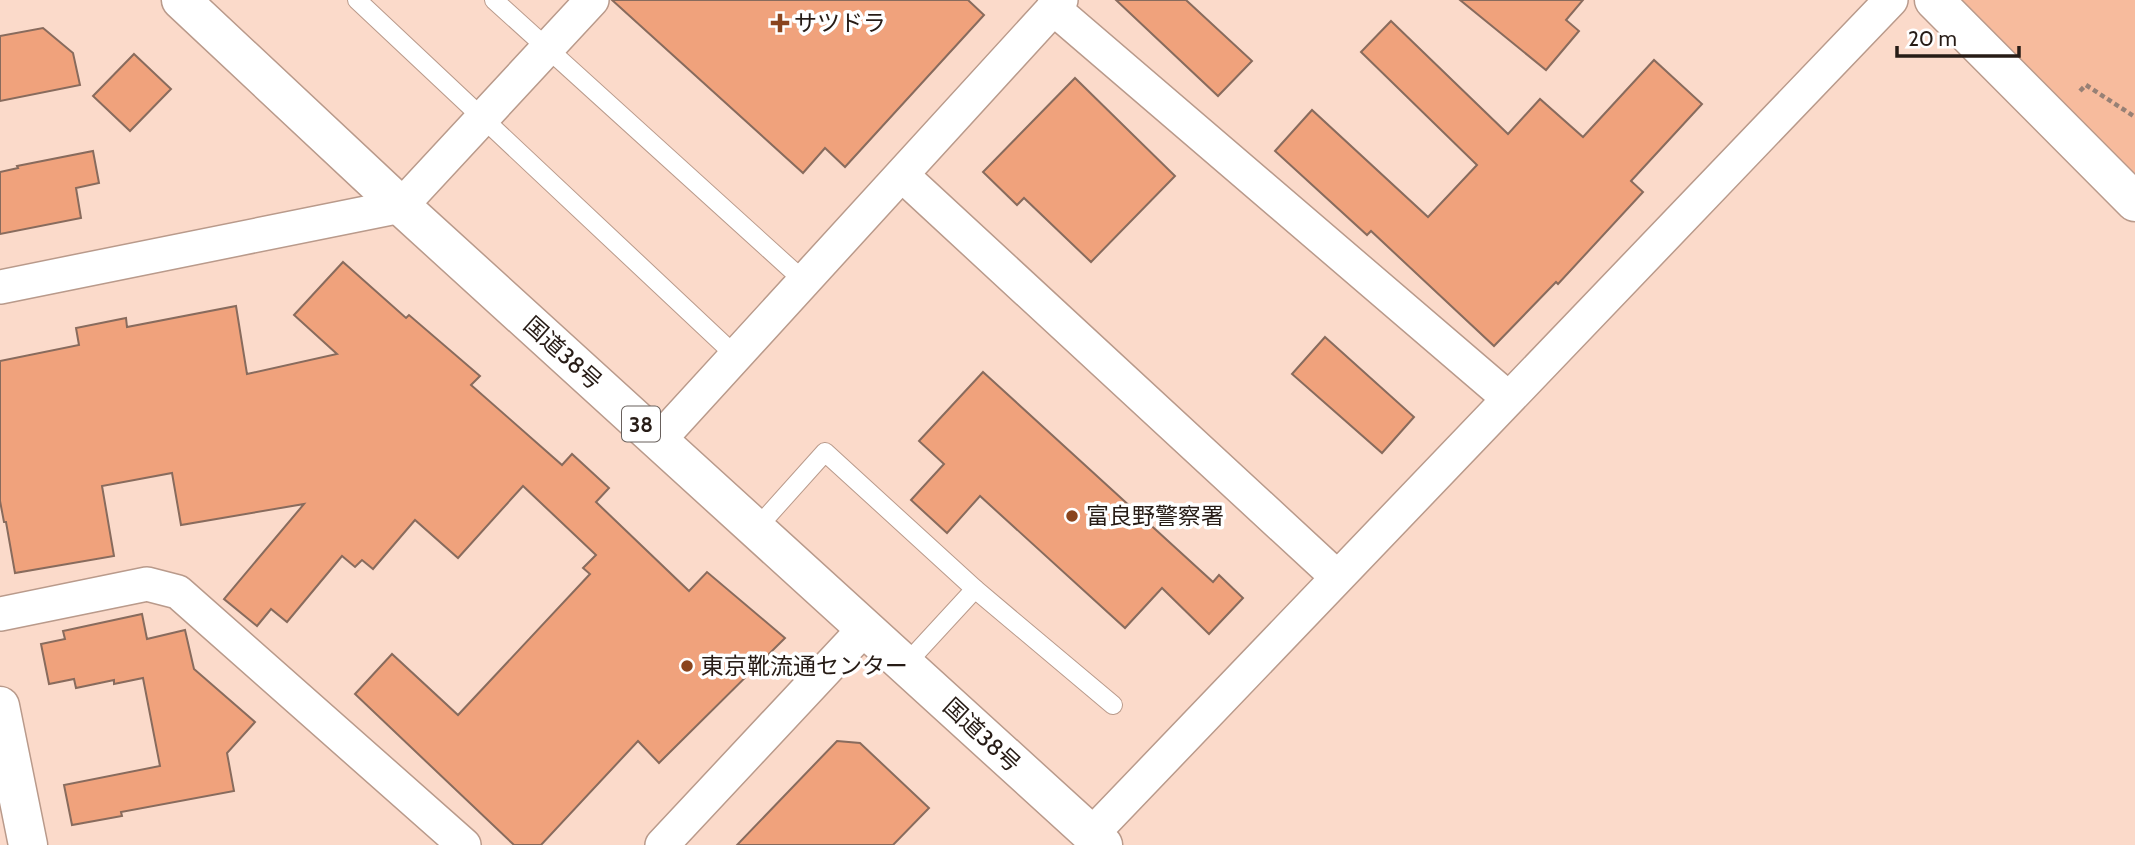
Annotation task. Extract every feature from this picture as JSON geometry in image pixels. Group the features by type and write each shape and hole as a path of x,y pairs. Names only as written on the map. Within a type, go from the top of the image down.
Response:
{"main road":[{"name":"国道38号","path":"181,0 401,206 1097,840"},
{"path":"1934,0 2135,202"},
{"path":"0,706 28,845"}],"street":[{"path":"0,287 401,206 592,0"},
{"path":"1097,840 1337,577 1892,0"},
{"path":"659,440 1057,4 1508,398"},
{"path":"902,175 1337,577"},
{"path":"0,614 147,584 178,592 464,845"},
{"path":"662,845 865,628"}],"lane":[{"path":"357,0 737,357"},
{"path":"494,0 804,281"},
{"path":"755,528 825,452 975,589 1114,705"},
{"path":"905,665 975,589"}],"shaded area":[{"path":"1934,0 2135,0 2135,202"}],"building":[{"path":"612,0 968,0 984,15 845,167 825,148 803,173"},
{"path":"1116,0 1186,0 1252,61 1218,96"},
{"path":"1460,0 1583,0 1566,20 1579,31 1546,70"},
{"path":"1391,21 1508,134 1540,99 1583,137 1654,60 1702,104 1631,181 1643,192 1558,284 1556,282 1494,346 1371,231 1367,235 1275,151 1312,110 1428,217 1477,165 1361,52"},
{"path":"43,28 73,53 80,85 0,101 0,36"},
{"path":"134,54 171,89 130,131 93,96"},
{"path":"1075,78 1175,176 1091,262 1024,198 1017,205 983,172"},
{"path":"93,151 99,183 76,188 81,218 0,234 0,172 18,168 17,166"},
{"path":"343,262 406,318 409,315 480,376 471,385 562,465 572,454 609,488 596,502 689,591 707,572 785,638 659,763 638,741 541,845 514,845 355,694 392,654 458,715 590,574 583,568 596,555 523,486 458,558 415,520 373,569 362,560 355,567 342,556 287,622 271,609 257,626 224,599 304,504 181,525 172,473 102,486 114,556 15,573 0,501 0,361 79,345 76,328 126,318 127,327 236,306 247,374 337,354 294,315"},
{"path":"1325,337 1414,417 1382,453 1292,374"},
{"name":"富良野警察署","path":"983,372 1213,582 1219,575 1243,598 1209,634 1162,588 1125,628 980,496 947,533 911,500 944,464 919,441"},
{"path":"142,614 147,639 185,630 194,669 255,722 227,753 234,791 121,812 122,816 72,825 64,785 160,766 143,678 114,684 114,680 76,688 74,679 49,684 41,644 65,639 63,631"},
{"path":"837,741 860,743 929,808 893,845 737,845"}],"place":[{"name":"サツドラ","path":"780,23"},
{"name":"富良野警察署","path":"1072,516"},
{"name":"東京靴流通センター","path":"687,666"}]}
